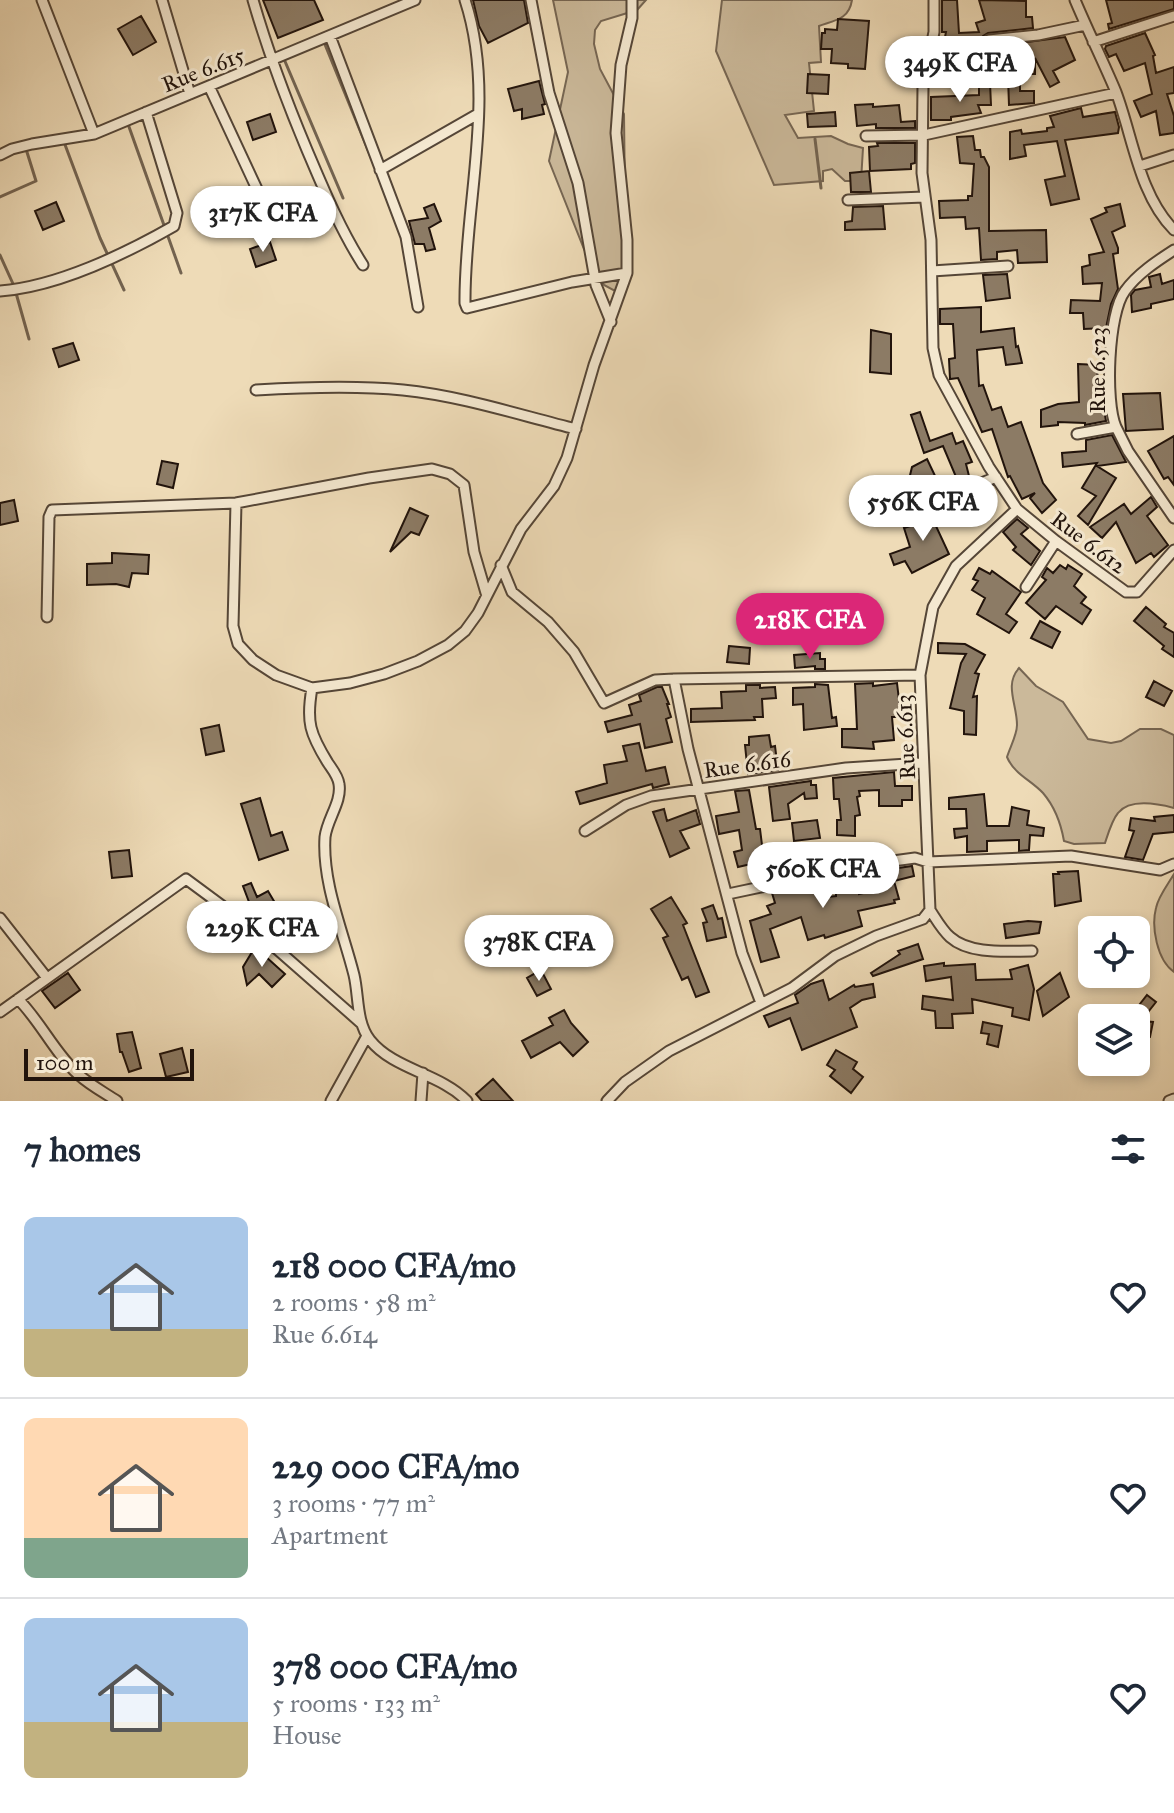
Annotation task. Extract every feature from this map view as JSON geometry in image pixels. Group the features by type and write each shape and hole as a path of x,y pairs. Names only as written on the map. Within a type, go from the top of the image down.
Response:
{"street":[{"path":"42,0 94,134"},
{"path":"162,0 190,94"},
{"path":"253,0 270,61 328,201 344,236 363,265"},
{"name":"Rue 6.615","path":"0,155 32,144 94,134 330,36 397,4 415,0"},
{"path":"465,0 475,40 479,84 466,243 467,308 627,273"},
{"path":"531,0 549,93 578,183 595,278 611,322"},
{"path":"236,503 233,626 238,644 253,660 276,675 312,688 350,683 384,674 448,645 465,631 478,613 521,529 554,486 627,273 627,240 616,133 621,65 632,18 632,0"},
{"path":"934,0 934,32 923,86 922,173 931,240 931,320 939,375 1017,509"},
{"path":"1075,0 1116,93 1153,202 1174,230"},
{"path":"1093,42 1174,16"},
{"path":"989,40 1038,35 1085,25"},
{"path":"330,36 406,237 418,307"},
{"path":"209,86 263,202"},
{"path":"866,136 924,135 1116,93"},
{"path":"0,291 25,289 128,252 174,226 177,213 146,112"},
{"path":"380,170 478,114"},
{"path":"1140,166 1174,155"},
{"path":"848,200 924,197"},
{"name":"Rue 6.523","path":"1077,434 1116,427 1111,402 1113,331 1123,293 1146,270 1174,250"},
{"path":"932,271 1008,266"},
{"path":"256,390 327,387 403,390 462,400 576,429"},
{"path":"1116,427 1128,451 1174,518"},
{"path":"47,617 49,517 52,510 236,503 432,469 450,474 464,485 474,552 486,593"},
{"path":"925,507 996,477"},
{"name":"Rue 6.612","path":"1017,509 1056,541 1131,593 1137,592 1174,550"},
{"name":"Rue 6.613","path":"930,910 920,675 933,607 956,566 1017,509"},
{"path":"1026,587 1056,541"},
{"path":"501,565 512,592 548,622 574,652 604,703 655,680 920,675"},
{"path":"675,682 688,749 742,953 761,1003"},
{"path":"312,688 308,711 312,736 339,784 338,800 325,836 326,856 338,921 354,975 361,1023 380,1052 442,1082 467,1101"},
{"name":"Rue 6.616","path":"585,831 626,805 651,796 846,768 923,763"},
{"path":"728,894 871,864 915,858 928,862 1071,856 1160,870 1174,864"},
{"path":"0,1012 186,879 255,930 361,1023"},
{"path":"607,1101 625,1082 669,1051 792,988 835,956 876,936 923,919 930,910 951,938 963,944 997,951 1032,951"},
{"path":"0,918 47,978"},
{"path":"18,999 80,1076 117,1101"},
{"path":"331,1101 367,1036"},
{"path":"421,1101 423,1073"}],"shaded area":[{"path":"553,0 646,0 637,10 601,21 595,30 594,44 600,69 624,114 626,288 615,291 604,285 584,249 549,161 568,72"},
{"path":"722,0 852,0 845,15 819,26 821,62 809,63 814,111 785,115 798,138 831,136 863,148 861,181 845,181 832,169 823,171 823,181 774,185 716,51"},
{"path":"1019,668 1036,686 1063,702 1088,739 1111,743 1121,741 1140,729 1161,729 1174,735 1174,808 1145,803 1130,805 1116,816 1105,843 1074,844 1064,841 1057,816 1047,798 1014,768 1007,757 1017,729 1012,681"},
{"path":"1174,874 1174,972 1163,960 1154,924 1157,904"}],"building":[{"path":"263,0 314,0 323,20 278,38"},
{"path":"473,0 524,0 528,23 488,43 479,26"},
{"path":"942,0 957,0 959,33 979,32 976,23 985,20 979,0 1026,1 1026,17 1032,17 1033,28 988,33 983,36 983,44 956,45 952,65 939,67 946,32 942,32"},
{"path":"1106,0 1174,0 1174,9 1109,29 1108,24 1112,23"},
{"path":"141,16 156,42 133,55 118,29"},
{"path":"838,19 869,21 865,69 831,63 832,49 821,49 822,33 825,29 837,30"},
{"path":"1145,33 1155,55 1156,73 1174,67 1174,93 1167,94 1174,116 1174,133 1160,135 1156,111 1141,117 1134,101 1152,94 1145,63 1124,71 1116,54 1109,57 1105,49 1106,46"},
{"path":"1065,37 1075,60 1053,71 1059,82 1050,87 1035,58 1035,74 1012,74 1012,58 985,61 983,44 990,47"},
{"path":"808,74 829,75 828,94 807,93"},
{"path":"1008,77 1020,77 1020,91 1034,91 1034,103 1009,105"},
{"path":"539,81 545,104 542,105 544,114 522,119 522,109 514,111 508,89"},
{"path":"990,83 991,105 978,105 981,113 951,117 951,120 931,120 931,97 979,95 979,85"},
{"path":"873,104 873,107 899,105 901,122 915,121 915,128 876,128 876,124 857,126 855,105"},
{"path":"1081,108 1083,117 1115,112 1118,133 1065,140 1079,199 1051,205 1045,180 1065,176 1057,141 1024,145 1026,156 1010,159 1010,132 1047,131 1047,128 1054,127 1050,116"},
{"path":"835,112 836,126 808,127 807,114"},
{"path":"270,114 276,132 253,140 247,122"},
{"path":"973,136 975,150 980,150 989,167 989,231 1046,230 1047,262 1018,263 1017,250 997,252 997,259 981,260 979,228 966,229 965,217 940,218 939,201 968,200 968,196 972,196 974,164 960,163 957,137"},
{"path":"877,143 915,143 915,163 911,164 911,169 870,171 869,147 878,146"},
{"path":"869,171 871,192 851,192 850,173"},
{"path":"287,190 294,209 271,218 268,208 274,202 271,196"},
{"path":"56,202 64,221 43,230 35,211"},
{"path":"434,204 441,221 429,228 435,249 426,251 424,244 415,244 409,221 428,218 424,208"},
{"path":"1120,204 1125,226 1112,232 1118,248 1118,253 1113,254 1118,289 1106,328 1084,329 1083,313 1070,313 1071,300 1100,301 1102,283 1083,284 1082,267 1090,265 1089,255 1104,252 1091,219 1107,212 1105,208"},
{"path":"883,206 885,229 845,230 845,222 852,221 853,207"},
{"path":"270,242 276,260 256,267 250,249"},
{"path":"1007,274 1010,298 986,301 983,275"},
{"path":"1160,274 1162,284 1174,280 1174,299 1132,312 1131,295 1135,290 1151,287 1149,277"},
{"path":"981,307 981,332 1014,328 1022,363 1006,365 1003,347 977,350 979,386 983,385 992,410 1001,407 1008,427 1021,422 1043,483 1056,500 1042,513 1030,498 1035,493 1022,499 1008,477 992,429 982,432 958,378 950,379 949,359 955,358 953,324 940,324 940,309"},
{"path":"871,330 891,334 891,374 870,372"},
{"path":"73,343 79,360 59,367 53,349"},
{"path":"1078,364 1098,365 1096,403 1103,403 1106,421 1085,425 1058,422 1058,425 1041,427 1041,410 1079,402"},
{"path":"1160,393 1163,429 1126,431 1123,394"},
{"path":"920,412 930,441 952,433 956,444 963,441 972,462 966,464 970,480 959,484 943,446 924,453 911,415"},
{"path":"1112,435 1126,462 1097,466 1116,478 1088,525 1078,516 1096,496 1082,488 1097,463 1063,467 1062,453 1086,451 1086,440"},
{"path":"1174,436 1174,485 1168,477 1164,479 1148,451"},
{"path":"927,459 937,480 916,488 921,501 914,505 906,492 912,467"},
{"path":"162,461 178,464 173,488 157,484"},
{"path":"1151,497 1157,507 1147,516 1168,545 1154,557 1151,553 1136,563 1116,522 1102,538 1090,527 1124,504 1131,514"},
{"path":"14,500 18,521 0,525 0,503"},
{"path":"943,507 948,518 935,524 949,554 912,573 905,561 894,565 890,554 910,547 904,528 920,523 918,521"},
{"path":"410,508 428,516 419,535 411,532 390,552"},
{"path":"1017,519 1028,528 1021,534 1040,551 1031,565 1013,550 1016,547 1003,532"},
{"path":"112,553 149,555 148,574 132,573 129,587 87,585 87,564 112,563"},
{"path":"1060,565 1066,569 1068,565 1082,574 1074,586 1086,597 1081,603 1091,610 1082,624 1056,606 1045,619 1026,603 1046,580 1042,577 1047,568 1053,573"},
{"path":"979,568 990,574 992,571 1021,592 1006,614 1017,622 1009,633 977,614 985,598 972,590 978,581 973,579"},
{"path":"1146,607 1166,624 1164,627 1174,633 1174,657 1134,621"},
{"path":"1040,621 1060,632 1052,648 1031,638"},
{"path":"938,643 965,644 985,655 975,673 979,674 973,697 977,696 976,735 964,734 964,711 950,708 966,654 938,653"},
{"path":"729,646 750,648 749,664 727,662"},
{"path":"820,653 820,659 825,659 825,669 815,669 815,666 795,668 794,655"},
{"path":"1154,681 1172,691 1164,706 1146,697"},
{"path":"873,683 873,686 897,683 901,717 892,717 894,740 873,742 874,749 842,747 842,729 857,729 855,684"},
{"path":"815,684 828,685 832,718 836,717 837,726 804,730 803,704 793,705 793,688 815,687"},
{"path":"746,685 775,687 776,698 762,699 763,717 754,717 755,720 691,722 691,709 722,708 721,692 746,691"},
{"path":"662,687 669,704 671,717 666,719 672,742 645,748 640,724 608,732 605,722 632,715 629,705 641,701 639,695"},
{"path":"219,725 224,751 206,755 201,729"},
{"path":"769,735 771,747 775,746 778,770 748,774 745,745 749,745 749,737"},
{"path":"639,743 646,771 665,767 669,784 653,788 652,784 580,804 576,792 607,783 604,765 627,761 623,746"},
{"path":"894,772 895,786 912,786 912,800 902,800 902,806 879,806 879,790 859,791 860,815 855,816 855,836 837,835 837,820 841,820 839,799 834,799 833,778"},
{"path":"811,781 811,785 816,785 817,798 805,799 804,793 788,804 790,819 773,821 769,787"},
{"path":"749,790 756,829 760,829 764,861 738,867 734,852 742,850 739,830 719,834 716,816 739,812 735,791"},
{"path":"984,794 987,826 1009,826 1012,807 1029,811 1027,825 1044,828 1043,836 1030,835 1029,850 1019,851 1019,840 987,841 987,851 967,852 967,836 955,838 954,829 967,828 966,809 949,809 949,798"},
{"path":"260,798 271,836 282,832 288,850 259,860 241,804"},
{"path":"664,809 667,821 696,810 700,824 680,831 689,848 670,857 653,812"},
{"path":"1174,815 1174,832 1153,834 1143,860 1125,857 1134,831 1129,830 1131,818 1155,821 1154,817"},
{"path":"817,820 820,838 794,841 792,823"},
{"path":"129,850 132,876 112,878 109,852"},
{"path":"912,866 914,876 894,881 899,899 894,900 895,903 858,911 862,926 808,940 801,917 770,929 779,957 761,962 750,921 771,914 767,906 775,903 772,893 801,886 802,890 825,885 828,897 836,896 836,885 856,880 859,894 885,888 885,870"},
{"path":"1078,871 1081,901 1055,906 1053,874"},
{"path":"251,883 257,897 268,891 278,908 256,921 245,904 249,902 243,886"},
{"path":"671,897 687,923 683,925 709,992 696,997 688,977 682,980 663,938 668,936 651,909"},
{"path":"713,905 718,919 722,918 726,937 707,941 703,923 707,922 702,909"},
{"path":"1041,922 1039,933 1006,938 1004,924"},
{"path":"918,944 923,959 873,976 871,973 900,954 898,951"},
{"path":"255,947 285,974 272,987 259,974 247,985 243,967"},
{"path":"944,963 944,966 975,964 976,980 1012,979 1010,970 1028,965 1034,989 1029,1020 1012,1016 1013,1008 972,999 973,1013 952,1014 953,1028 936,1028 935,1011 922,1009 923,996 953,1000 951,977 926,981 924,966"},
{"path":"541,970 551,989 537,996 527,978"},
{"path":"68,973 80,990 55,1008 42,991"},
{"path":"1060,973 1069,997 1043,1016 1037,991"},
{"path":"823,980 829,1000 854,985 873,984 875,997 862,1000 850,1008 857,1027 802,1050 790,1018 769,1027 764,1016 798,1003 795,995"},
{"path":"1147,995 1156,1002 1150,1010 1150,1004 1140,1004"},
{"path":"564,1010 588,1042 573,1056 560,1042 531,1058 522,1041 553,1025 549,1018"},
{"path":"983,1022 1002,1026 998,1047 987,1044 989,1034 981,1033"},
{"path":"132,1032 141,1068 129,1072 120,1052 117,1034"},
{"path":"182,1048 188,1072 166,1077 160,1054"},
{"path":"836,1050 857,1062 853,1069 863,1077 851,1093 830,1076 835,1070 827,1065"},
{"path":"493,1079 513,1101 482,1101 476,1094"}],"waterway":[{"path":"324,42 377,172"},
{"path":"284,59 343,198"},
{"path":"128,124 181,273"},
{"path":"815,139 821,188"},
{"path":"64,142 100,238 124,290"},
{"path":"0,197 36,181 26,149"},
{"path":"0,255 14,286"},
{"path":"16,293 29,339"}]}
